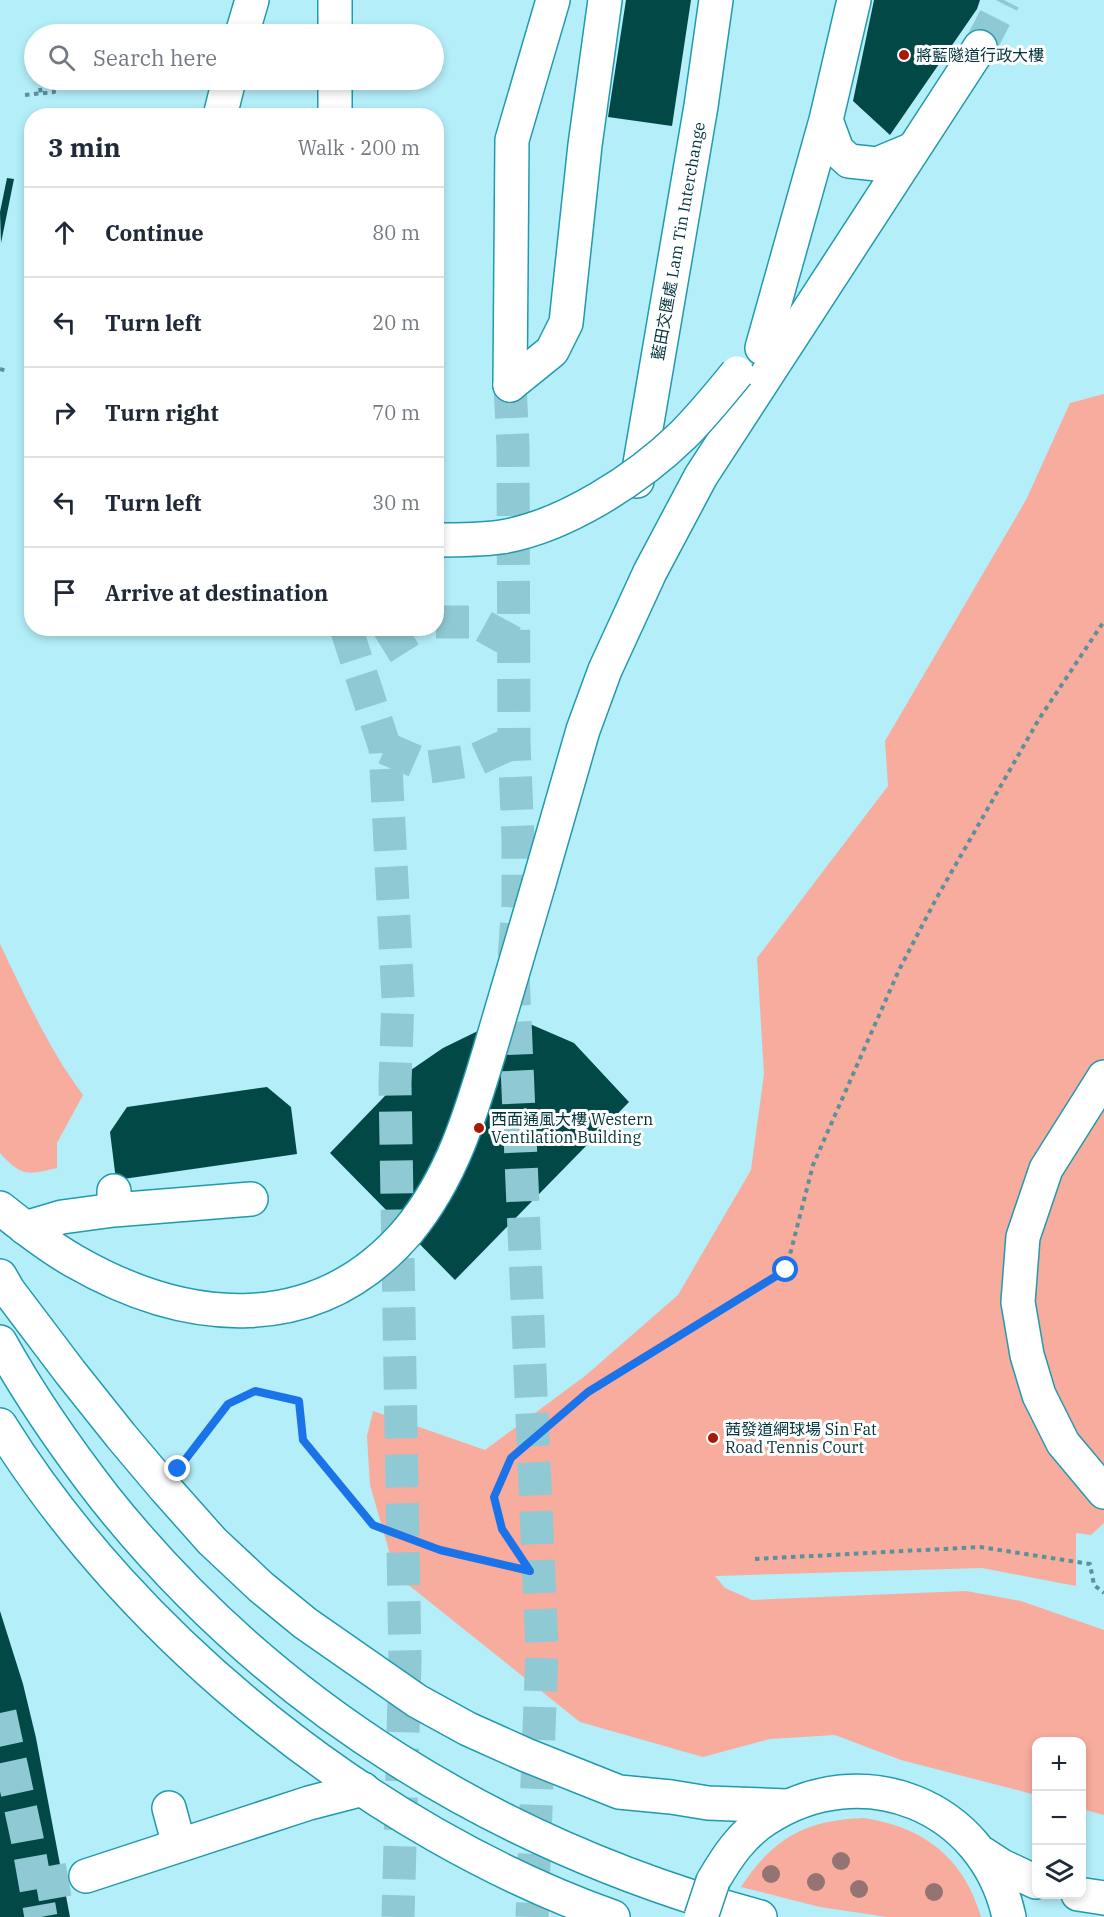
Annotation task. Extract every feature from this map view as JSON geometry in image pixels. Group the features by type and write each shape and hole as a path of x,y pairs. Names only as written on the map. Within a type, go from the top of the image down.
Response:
{"main road":[{"path":"245,24 252,0"},
{"path":"335,0 335,24"},
{"path":"553,0 512,140 510,385 552,351 566,323 585,145 604,0"},
{"name":"藍田交匯處 Lam Tin Interchange","path":"637,481 701,106 716,0"},
{"path":"12,1218 75,1261 126,1286 155,1297 187,1305 235,1312 284,1307 326,1294 362,1274 379,1261 422,1214 444,1178 469,1117 583,730 605,670 650,572 701,476 762,348 826,120 854,0"},
{"path":"444,540 469,540 514,533 569,514 603,496 657,458 747,382 804,316 980,48"},
{"path":"222,108 227,90"},
{"path":"335,90 335,108"},
{"path":"826,120 837,150 849,161 877,164 913,149"},
{"path":"762,348 804,316"},
{"path":"1104,1077 1046,1169 1023,1237 1018,1302 1027,1355 1039,1395 1063,1443 1104,1492"},
{"path":"12,1218 62,1217 114,1200 251,1199"},
{"path":"0,1276 70,1372 164,1487 212,1541 261,1587 305,1623 417,1701 468,1729 619,1792 708,1803 787,1806"},
{"path":"0,1342 45,1416 85,1473 128,1527 174,1578 224,1627 275,1672 330,1714 387,1754 446,1789 546,1841 608,1867 760,1917"},
{"path":"0,1425 51,1498 143,1608 194,1658 248,1705 304,1749 427,1831 555,1894 613,1917"},
{"path":"86,1876 309,1803 363,1789"},
{"path":"701,1917 713,1881 726,1858 744,1837 764,1820 787,1806 812,1796 839,1791 892,1794 918,1803 941,1816 962,1832 981,1852 995,1875 1010,1917"},
{"path":"169,1808 179,1845"},
{"path":"981,1852 1002,1866 1032,1880"},
{"path":"1086,1895 1104,1898"}],"path":[{"path":"40,90 41,94"},
{"path":"25,95 54,92 54,90"},
{"path":"0,369 6,371"},
{"path":"178,1469 228,1404 255,1391 299,1401 303,1440 373,1525 440,1550 530,1571 502,1529 494,1497 511,1458 588,1392 786,1270 813,1166 899,970 936,898 1039,719 1104,621"},
{"path":"755,1559 980,1547 1090,1564 1094,1585 1104,1593"}],"shaded area":[{"path":"1104,394 1104,1523 1091,1535 1076,1533 1076,1586 982,1568 715,1576 725,1588 752,1600 966,1591 1021,1601 1104,1630 1104,1815 1086,1810 1086,1737 1032,1737 1032,1794 901,1760 835,1735 770,1739 703,1757 580,1722 396,1575 370,1485 367,1436 373,1411 485,1450 585,1376 678,1295 751,1170 764,1074 757,958 888,786 885,741 1026,500 1070,403"},
{"path":"0,944 48,1040 83,1095 57,1143 57,1168 39,1172 20,1170 0,1153"},
{"path":"864,1818 886,1822 905,1829 939,1849 964,1878 974,1896 981,1917 887,1917 820,1907 741,1887 766,1856 793,1835 825,1823"}],"building":[{"path":"626,0 691,0 672,126 608,117"},
{"name":"將藍隧道行政大樓","path":"874,0 980,0 977,9 890,135 853,101"},
{"path":"7,178 14,179 1,243 0,212"},
{"name":"西面通風大樓 Western Ventilation Building","path":"530,1024 574,1043 629,1102 455,1280 330,1153 408,1072 443,1048 484,1028"},
{"path":"267,1087 291,1107 297,1154 116,1180 110,1132 127,1107"},
{"path":"0,1611 23,1684 36,1738 70,1917 0,1917"}],"tunnel":[{"path":"980,47 1004,0"},
{"path":"510,385 513,446 514,742 518,839 518,904 513,973 542,1650 532,1917"},
{"path":"444,622 476,622 514,643"},
{"path":"349,636 385,748 398,998 395,1084 405,1662 398,1917"},
{"path":"382,648 401,636"},
{"path":"385,748 429,767 475,760 514,742"},
{"path":"0,1713 27,1838 41,1917"},
{"path":"36,1885 86,1876"}],"place":[{"name":"將藍隧道行政大樓","path":"904,55"},
{"name":"西面通風大樓 Western Ventilation Building","path":"479,1128"},
{"name":"茜發道網球場 Sin Fat Road Tennis Court","path":"713,1438"}],"route":[{"path":"178,1469 228,1404 255,1391 299,1401 303,1440 373,1525 440,1550 530,1571 502,1529 494,1497 511,1458 588,1392 786,1270"}]}
